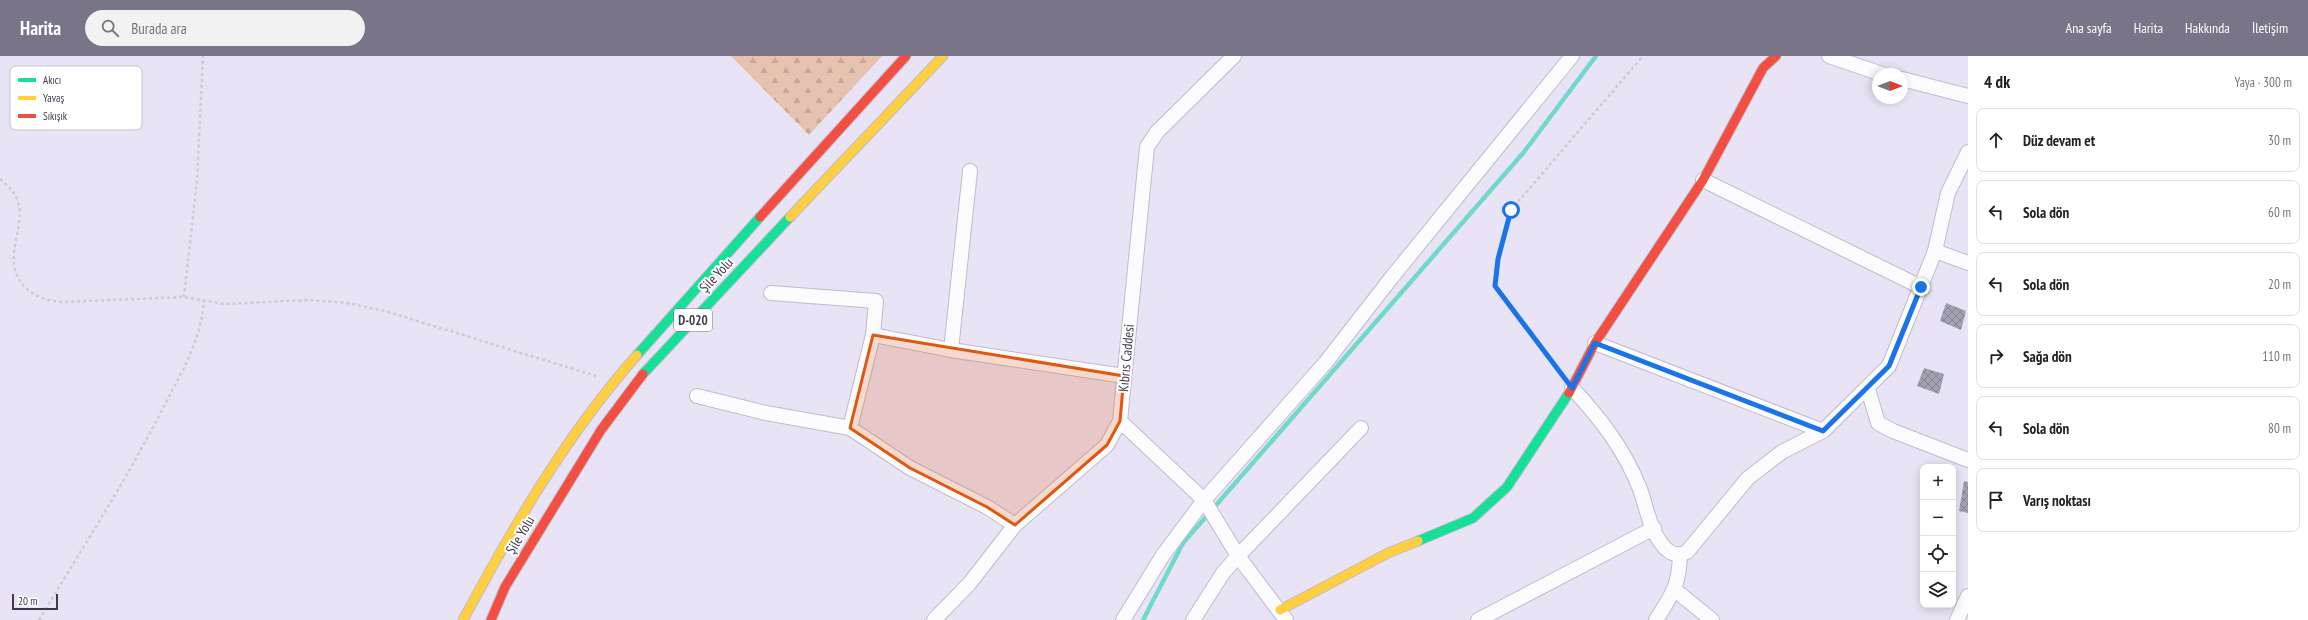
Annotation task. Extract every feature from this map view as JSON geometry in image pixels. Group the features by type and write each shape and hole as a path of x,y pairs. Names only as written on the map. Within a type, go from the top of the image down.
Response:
{"main road":[{"name":"Şile Yolu","path":"463,620 508,536 569,444 614,381 832,135 906,56"},
{"name":"Şile Yolu","path":"491,620 505,587 601,430 646,369 943,56"},
{"path":"1283,615 1388,553 1436,535 1473,518 1506,487 1572,388 1595,343 1703,180 1763,68 1776,56"}],"street":[{"name":"Kıbrıs Caddesi","path":"934,620 969,584 1014,525 1107,445 1120,421 1137,263 1147,147 1157,132 1234,56"},
{"path":"1123,620 1163,555 1204,500 1326,362 1392,276 1572,56"},
{"path":"1828,56 1872,71"},
{"path":"1908,81 1968,96"},
{"path":"1572,388 1600,418 1618,442 1640,489 1660,542 1668,551 1680,555 1687,552 1748,478 1782,452 1823,431 1844,408 1868,389 1889,366 1935,251 1948,193 1968,152"},
{"path":"951,350 970,171"},
{"path":"1703,180 1921,287"},
{"path":"1935,251 1968,263"},
{"path":"771,294 876,301 873,335 850,428"},
{"path":"873,335 951,350 1124,376"},
{"path":"1595,343 1823,431"},
{"path":"1868,389 1878,423 1894,431 1968,460"},
{"path":"697,396 766,414 850,428 910,468 987,507 1014,525"},
{"path":"1120,421 1204,500 1238,556 1283,615"},
{"path":"1193,620 1223,573 1361,428"},
{"path":"1478,620 1654,528"},
{"path":"1656,620 1675,590 1679,573 1680,555"},
{"path":"1675,590 1712,620"},
{"path":"1957,620 1968,596"}],"path":[{"path":"184,296 197,181 203,56"},
{"path":"1572,388 1495,286 1498,259 1511,210 1643,56"},
{"path":"0,179 12,190 19,204 14,260 20,282 32,293 47,300 64,302 184,296 204,301 246,304 307,300 366,306 614,381"},
{"path":"38,620 143,448 192,353 202,322 204,301"}],"highlighted area":[{"path":"873,335 1124,376 1120,421 1107,445 1015,525 987,507 910,468 850,428"}],"green space":[{"path":"731,56 882,56 809,135"}],"building":[{"path":"1946,303 1966,311 1961,330 1940,321"},
{"path":"1924,368 1944,374 1939,394 1917,386"},
{"path":"1964,481 1968,482 1968,513 1959,511"}],"waterway":[{"path":"1143,620 1183,543 1524,152 1596,56"}],"traffic: fast":[{"path":"637,355 760,217"},
{"path":"643,374 790,217"},
{"path":"1418,541 1473,518 1507,487 1569,393"}],"traffic: slow":[{"path":"790,217 943,56"},
{"path":"463,620 501,550 542,482 587,417 611,385 637,355"},
{"path":"1280,610 1388,553 1418,541"}],"traffic: jam":[{"path":"760,217 906,56"},
{"path":"1569,393 1595,343 1703,180 1763,68 1776,56"},
{"path":"491,620 505,587 601,430 643,374"}],"route":[{"path":"1511,210 1498,259 1495,286 1572,388 1595,343 1823,431 1844,408 1868,389 1889,366 1921,287"}]}
